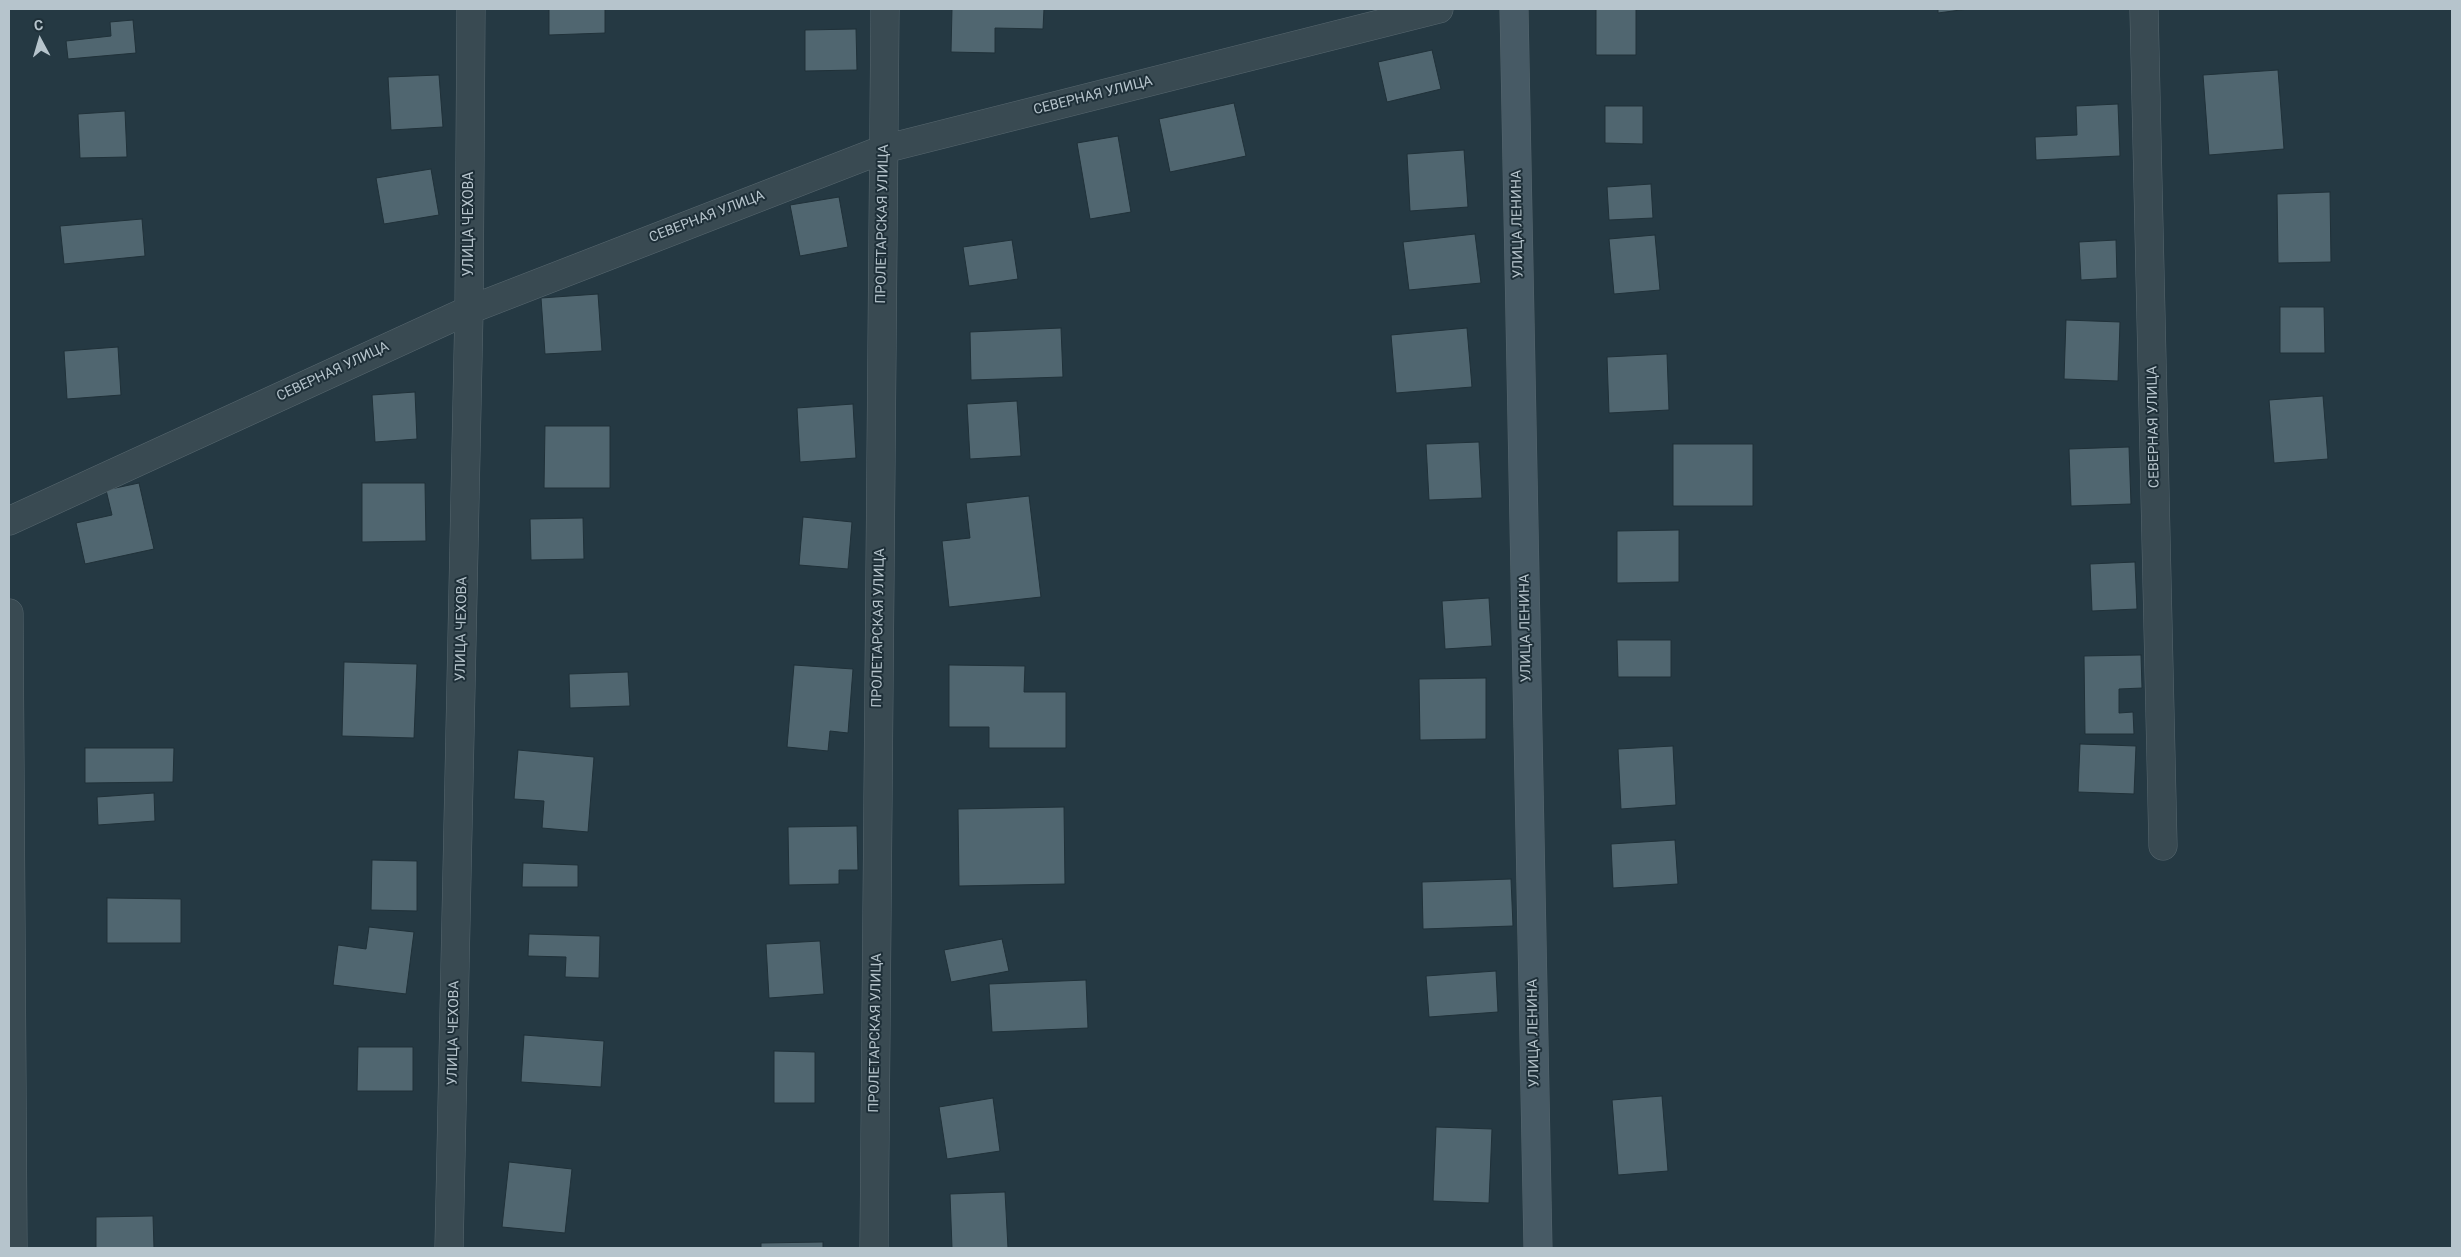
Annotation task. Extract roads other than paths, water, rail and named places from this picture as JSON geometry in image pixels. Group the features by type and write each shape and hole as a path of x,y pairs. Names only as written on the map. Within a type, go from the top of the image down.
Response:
{"street":[{"name":"УЛИЦА ЧЕХОВА","path":"449,1248 468,310 471,9"},
{"name":"ПРОЛЕТАРСКАЯ УЛИЦА","path":"874,1248 886,9"},
{"name":"СЕВЕРНАЯ УЛИЦА","path":"9,521 468,310 884,149 1439,9"},
{"name":"УЛИЦА ЛЕНИНА","path":"1514,9 1538,1248"},
{"name":"СЕВЕРНАЯ УЛИЦА","path":"2144,9 2163,846"},
{"path":"9,613 13,1248"}]}
